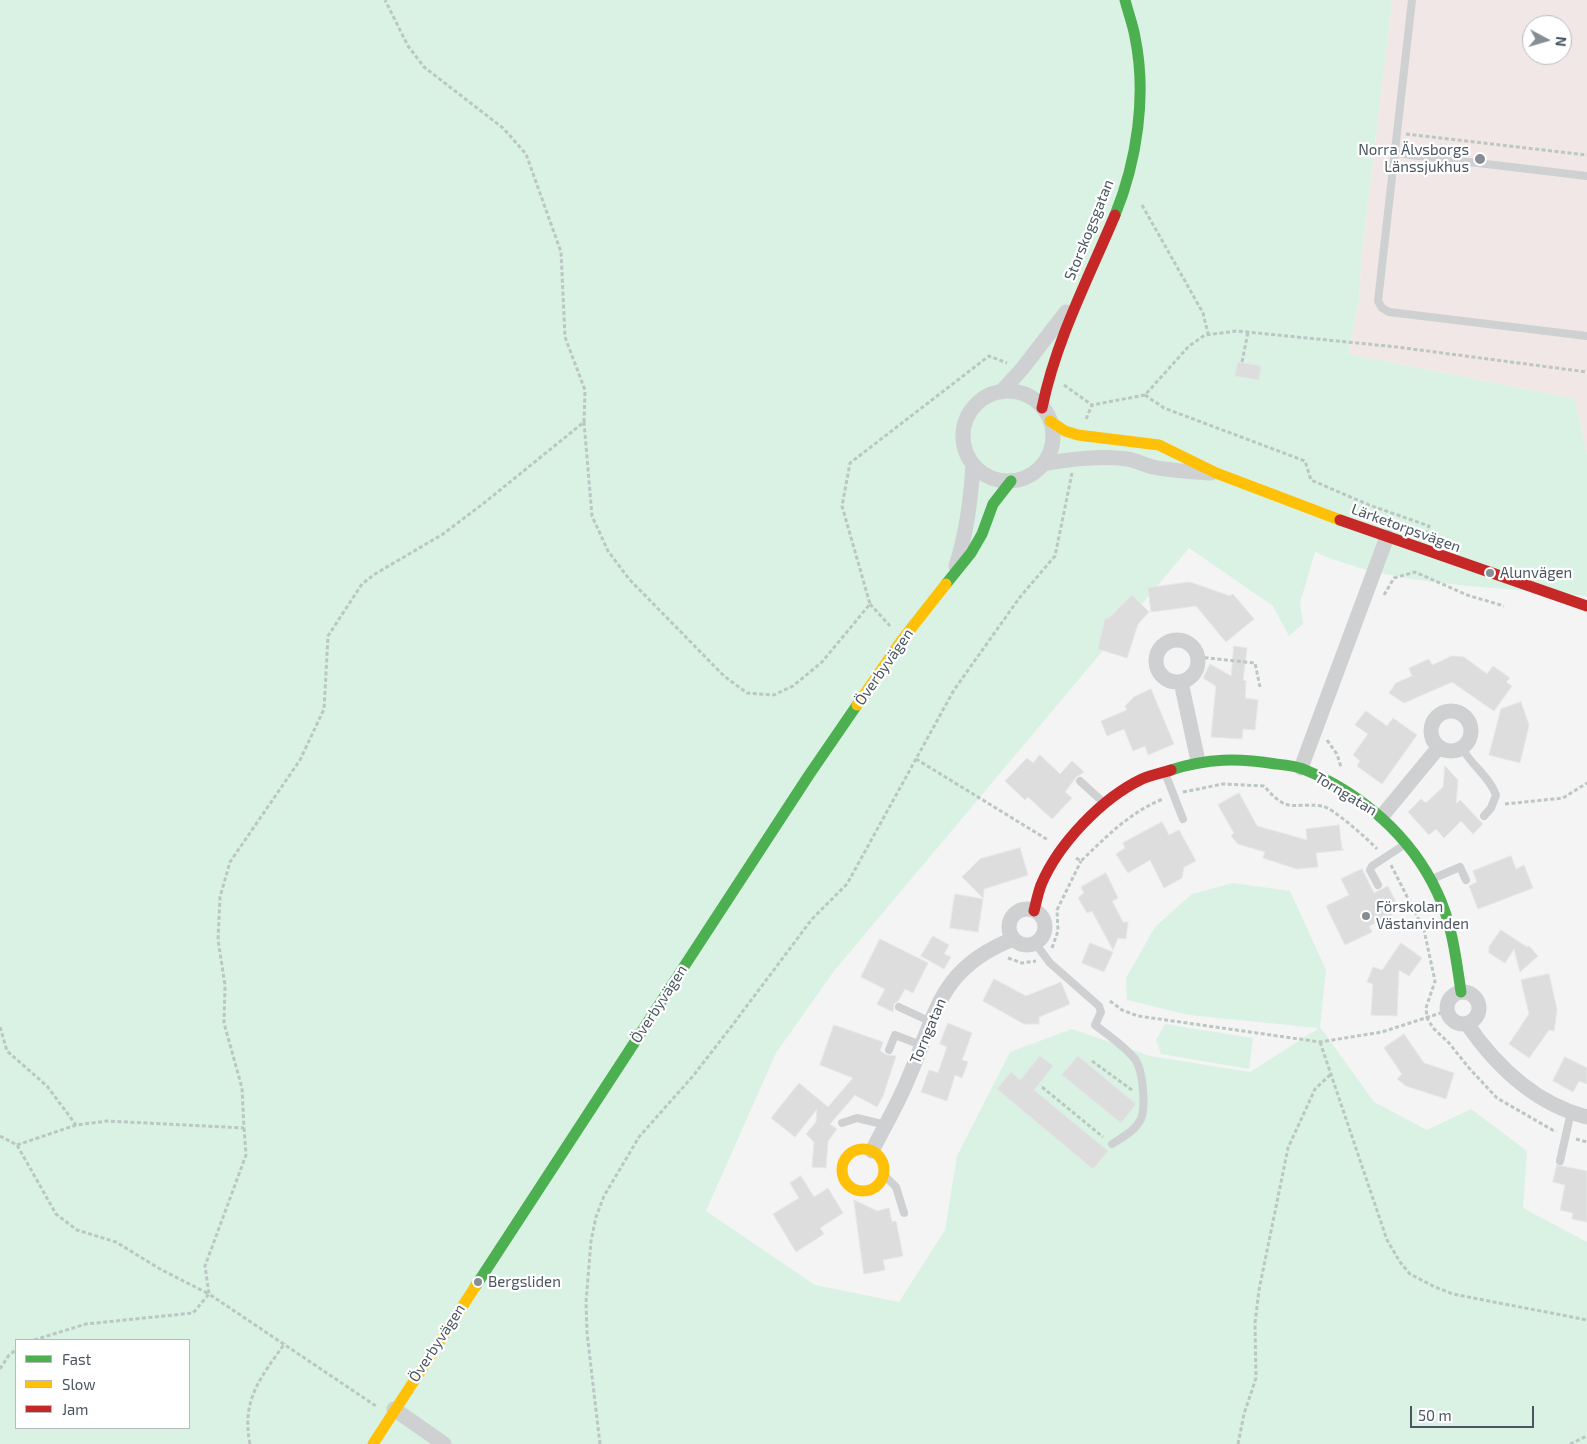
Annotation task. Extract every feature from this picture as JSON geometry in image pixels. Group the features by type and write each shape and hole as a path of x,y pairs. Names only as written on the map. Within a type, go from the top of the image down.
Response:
{"street":[{"name":"Storskogsgatan","path":"1042,408 1047,378 1079,295 1120,200 1136,140 1139,83 1136,38 1125,0"},
{"path":"1000,392 1019,393 1036,401 1050,421 1052,439 1048,457 1028,476 1011,481 990,477 973,464 964,446 963,436 968,416 982,400 1000,392 1022,368 1079,295"},
{"name":"Lärketorpsvägen","path":"1050,421 1065,431 1078,435 1159,445 1188,457 1216,473 1387,537 1587,606"},
{"path":"1042,464 1075,458 1109,457 1130,459 1178,471 1216,473"},
{"name":"Överbyvägen","path":"955,571 965,537 971,501 973,464"},
{"name":"Överbyvägen","path":"373,1444 809,775 902,640 971,553 982,534 993,504 1011,481"},
{"path":"1301,768 1387,537"},
{"path":"1172,641 1186,642 1198,657 1196,670 1192,676 1180,682 1172,681 1160,673 1157,660 1162,648 1172,641"},
{"path":"1180,682 1198,761"},
{"path":"1451,711 1464,716 1471,726 1470,738 1462,748 1450,751 1439,747 1434,742 1432,728 1438,716 1451,711"},
{"path":"1382,816 1439,747"},
{"name":"Torngatan","path":"1034,910 1041,886 1062,850 1087,820 1105,804 1143,778 1198,761 1244,759 1301,768 1337,786 1382,816 1406,844 1430,880 1446,913 1456,956 1461,992"},
{"path":"1022,910 1034,910 1043,918 1045,930 1035,943 1024,945 1014,939 1009,928 1013,917 1022,910"},
{"name":"Torngatan","path":"872,1151 908,1079 929,1021 944,992 960,971 978,956 1014,939"},
{"path":"1461,992 1467,992 1476,998 1480,1008 1476,1018 1467,1024 1456,1023 1447,1011 1449,1001 1461,992"},
{"path":"1467,1024 1493,1058 1531,1092 1571,1112 1587,1117"},
{"path":"859,1150 872,1151 882,1160 884,1174 882,1181 870,1190 856,1190 846,1182 842,1169 847,1157 859,1150"},
{"path":"392,1413 444,1444"}],"lane":[{"path":"1412,0 1378,301 1382,308 1389,312 1587,336"},
{"path":"1394,153 1587,176"},
{"path":"1462,748 1468,758 1494,788 1495,801 1484,816"},
{"path":"1164,772 1183,820"},
{"path":"1080,780 1105,804"},
{"path":"1378,885 1370,870 1372,866 1406,844"},
{"path":"1430,880 1460,867 1466,880"},
{"path":"1035,943 1044,956 1099,1006 1101,1012 1095,1025 1134,1058 1139,1066 1143,1092 1141,1118 1132,1131 1112,1144"},
{"path":"900,1007 929,1021"},
{"path":"889,1050 895,1035 920,1045"},
{"path":"1560,1161 1564,1136 1571,1112"},
{"path":"842,1123 857,1118 886,1125"},
{"path":"884,1174 896,1187 904,1213"}],"path":[{"path":"385,0 408,46 424,67 503,128 526,154 561,252 565,337 585,390 584,422 592,516 608,550 629,579 724,676 747,693 774,695 793,686 822,662 870,604"},
{"path":"1396,132 1587,155"},
{"path":"1142,205 1204,313 1208,334"},
{"path":"1242,362 1248,332"},
{"path":"1047,378 1064,385 1092,405 1145,395 1188,346 1208,334 1248,332 1397,347 1587,372"},
{"path":"902,640 870,604 842,506 850,463 989,356 1022,368"},
{"path":"1145,395 1164,408 1305,461 1311,480 1369,505 1430,526"},
{"path":"1078,435 1092,405"},
{"path":"37,1339 86,1324 193,1313 209,1294 205,1266 246,1156 242,1088 224,1023 225,985 218,940 220,897 230,862 300,760 324,709 328,636 362,584 443,534 584,422"},
{"path":"600,1444 587,1333 586,1302 591,1241 596,1216 604,1196 639,1136 726,1034 812,919 847,884 954,690 1020,597 1055,556 1075,458"},
{"path":"1416,572 1466,595 1504,606"},
{"path":"1198,657 1255,663 1260,687"},
{"path":"916,759 1081,861"},
{"path":"1495,801 1505,804 1563,798 1587,783"},
{"path":"994,947 1010,960 1022,963 1044,956 1050,952 1055,941 1057,910 1081,861 1119,824 1145,807 1174,795 1198,788 1224,784 1264,786 1274,798 1289,806 1324,806 1347,822 1385,858 1401,882 1424,930 1434,981 1426,1008 1427,1018 1437,1033 1449,1042 1469,1068 1498,1098 1545,1128 1564,1136 1587,1142"},
{"path":"1108,1000 1122,1010 1138,1016 1320,1042 1382,1032 1447,1011"},
{"path":"0,1027 7,1051 47,1086 76,1125"},
{"path":"1320,1042 1387,1240 1400,1262 1410,1274 1453,1294 1587,1320"},
{"path":"1092,1061 1130,1090 1143,1092"},
{"path":"1238,1444 1256,1378 1255,1323 1259,1290 1288,1148 1315,1090 1330,1075"},
{"path":"1042,1087 1112,1144"},
{"path":"17,1145 76,1125 107,1121 244,1128"},
{"path":"0,1136 17,1145 56,1214 77,1230 116,1242 160,1269 209,1294 246,1321 285,1343 392,1413"},
{"path":"250,1444 247,1430 248,1407 258,1381 285,1343"},
{"path":"0,1369 9,1355 15,1351"},
{"path":"1570,1444 1587,1436"}],"shaded area":[{"name":"Norra Älvsborgs Länssjukhus","path":"1392,0 1587,0 1587,456 1575,399 1348,354 1359,299 1361,262"}],"green space":[{"path":"0,0 1392,0 1361,262 1359,299 1348,354 1575,399 1587,456 1587,596 1448,584 1413,579 1346,564 1315,552 1300,603 1303,624 1289,636 1273,606 1189,548 834,971 776,1053 706,1211 815,1285 899,1302 945,1230 957,1156 1010,1052 1072,1029 1150,1056 1250,1072 1319,1028 1189,1015 1127,1000 1126,978 1155,927 1192,894 1233,883 1290,891 1326,970 1320,1027 1374,1102 1427,1130 1471,1109 1527,1151 1523,1208 1587,1242 1587,1444 0,1444"},
{"path":"1165,1024 1253,1038 1249,1069 1161,1054 1156,1040"}],"building":[{"path":"1238,362 1261,366 1259,380 1235,376"},
{"path":"1190,582 1230,596 1233,594 1254,619 1226,642 1196,606 1151,612 1148,588"},
{"path":"1132,595 1149,612 1138,624 1127,658 1098,649 1105,618 1108,619"},
{"path":"1234,646 1247,648 1243,680 1246,681 1245,698 1258,700 1255,730 1243,729 1242,739 1211,737 1216,686 1203,678 1210,664 1231,676"},
{"path":"1452,656 1464,657 1487,674 1493,666 1510,678 1506,682 1512,686 1494,711 1452,682 1404,703 1389,693 1396,683 1412,676 1409,668 1429,659 1432,665"},
{"path":"1151,689 1174,744 1148,755 1145,746 1133,751 1124,729 1107,736 1101,721 1127,710 1125,706 1134,697"},
{"path":"1521,702 1529,725 1520,763 1489,755 1501,709"},
{"path":"1366,711 1387,726 1393,718 1417,735 1382,784 1357,766 1360,761 1353,755 1368,734 1355,725"},
{"path":"1040,755 1060,774 1072,761 1084,772 1076,777 1065,792 1072,798 1052,819 1028,797 1025,800 1005,781 1027,758 1033,763"},
{"path":"1445,766 1458,780 1456,804 1460,800 1483,824 1473,834 1461,821 1444,838 1436,829 1429,835 1408,812 1421,799 1426,803 1443,787"},
{"path":"1239,793 1257,826 1307,840 1306,829 1339,825 1342,849 1344,850 1316,853 1318,867 1297,869 1263,858 1265,852 1238,844 1231,836 1234,833 1218,805"},
{"path":"1162,822 1169,835 1179,830 1196,861 1184,867 1182,878 1164,888 1150,860 1128,873 1116,854 1125,848 1123,843"},
{"path":"1020,848 1028,875 984,889 983,898 962,877 980,859"},
{"path":"1511,856 1516,869 1524,865 1533,888 1478,909 1469,886 1477,882 1473,871"},
{"path":"1362,869 1374,893 1388,886 1400,911 1369,926 1372,932 1345,945 1326,906 1349,895 1341,879"},
{"path":"1106,873 1118,898 1112,901 1123,922 1128,922 1126,939 1118,938 1113,950 1092,911 1087,913 1078,898 1084,893 1081,887"},
{"path":"955,894 983,899 978,932 950,928"},
{"path":"1501,930 1527,947 1529,946 1538,956 1520,972 1514,949 1505,963 1489,953 1489,947"},
{"path":"933,936 949,945 944,954 951,957 944,969 921,956"},
{"path":"880,939 928,963 913,993 905,989 894,1004 893,1012 877,1004 885,989 861,977"},
{"path":"1090,943 1113,952 1104,972 1082,963"},
{"path":"1401,943 1422,958 1409,976 1399,970 1397,1016 1371,1015 1373,984 1367,982 1373,967 1382,970"},
{"path":"1549,974 1557,1010 1554,1031 1549,1030 1529,1058 1509,1044 1529,1014 1521,980"},
{"path":"994,979 1026,996 1061,982 1070,1004 1039,1017 1039,1024 1024,1024 983,1001"},
{"path":"948,1023 972,1033 962,1060 968,1062 962,1078 955,1075 947,1101 921,1092 929,1070 938,1073 947,1047 940,1044"},
{"path":"834,1025 883,1042 880,1051 887,1055 896,1056 883,1096 877,1107 855,1095 830,1124 837,1129 828,1141 826,1168 812,1167 814,1142 806,1134 816,1122 817,1109 795,1137 771,1118 799,1083 828,1107 853,1078 820,1065"},
{"path":"1404,1034 1424,1063 1454,1073 1446,1099 1406,1086 1397,1079 1402,1074 1384,1048"},
{"path":"1040,1056 1053,1066 1034,1090 1108,1151 1093,1169 997,1089 1011,1072 1020,1080"},
{"path":"1078,1056 1136,1104 1121,1123 1062,1075"},
{"path":"1565,1057 1587,1068 1587,1084 1579,1081 1573,1092 1553,1081"},
{"path":"1557,1165 1587,1171 1587,1222 1572,1219 1573,1213 1560,1210 1565,1185 1553,1182"},
{"path":"801,1176 814,1197 828,1188 843,1213 820,1228 824,1234 796,1252 773,1214 799,1198 790,1183"},
{"path":"854,1200 877,1211 889,1208 892,1222 896,1221 903,1256 883,1260 885,1270 864,1274"}],"traffic: fast":[{"path":"1115,215 1129,173 1138,128 1140,105 1138,59 1134,32 1125,0"},
{"path":"946,584 971,553 982,534 993,504 1011,481"},
{"path":"475,1287 809,775 857,705"},
{"path":"1171,770 1198,763 1223,760 1290,766 1303,769 1324,779 1364,803 1382,818 1413,852 1437,892 1450,928 1461,992"}],"traffic: slow":[{"path":"1050,421 1065,431 1078,435 1159,445 1216,473 1340,520"},
{"path":"857,705 902,640 946,584"},
{"path":"859,1149 867,1149 878,1155 884,1170 878,1185 867,1191 859,1191 848,1185 842,1174 842,1166 848,1155 859,1149"},
{"path":"373,1444 475,1287"}],"traffic: jam":[{"path":"1042,408 1064,334 1115,215"},
{"path":"1340,520 1587,606"},
{"path":"1034,911 1041,885 1049,869 1070,838 1083,824 1097,810 1127,787 1145,778 1171,770"}],"place":[{"name":"Norra Älvsborgs Länssjukhus","path":"1480,159"},
{"name":"Alunvägen","path":"1490,573"},
{"name":"Förskolan Västanvinden","path":"1366,916"},
{"name":"Bergsliden","path":"478,1282"}]}
